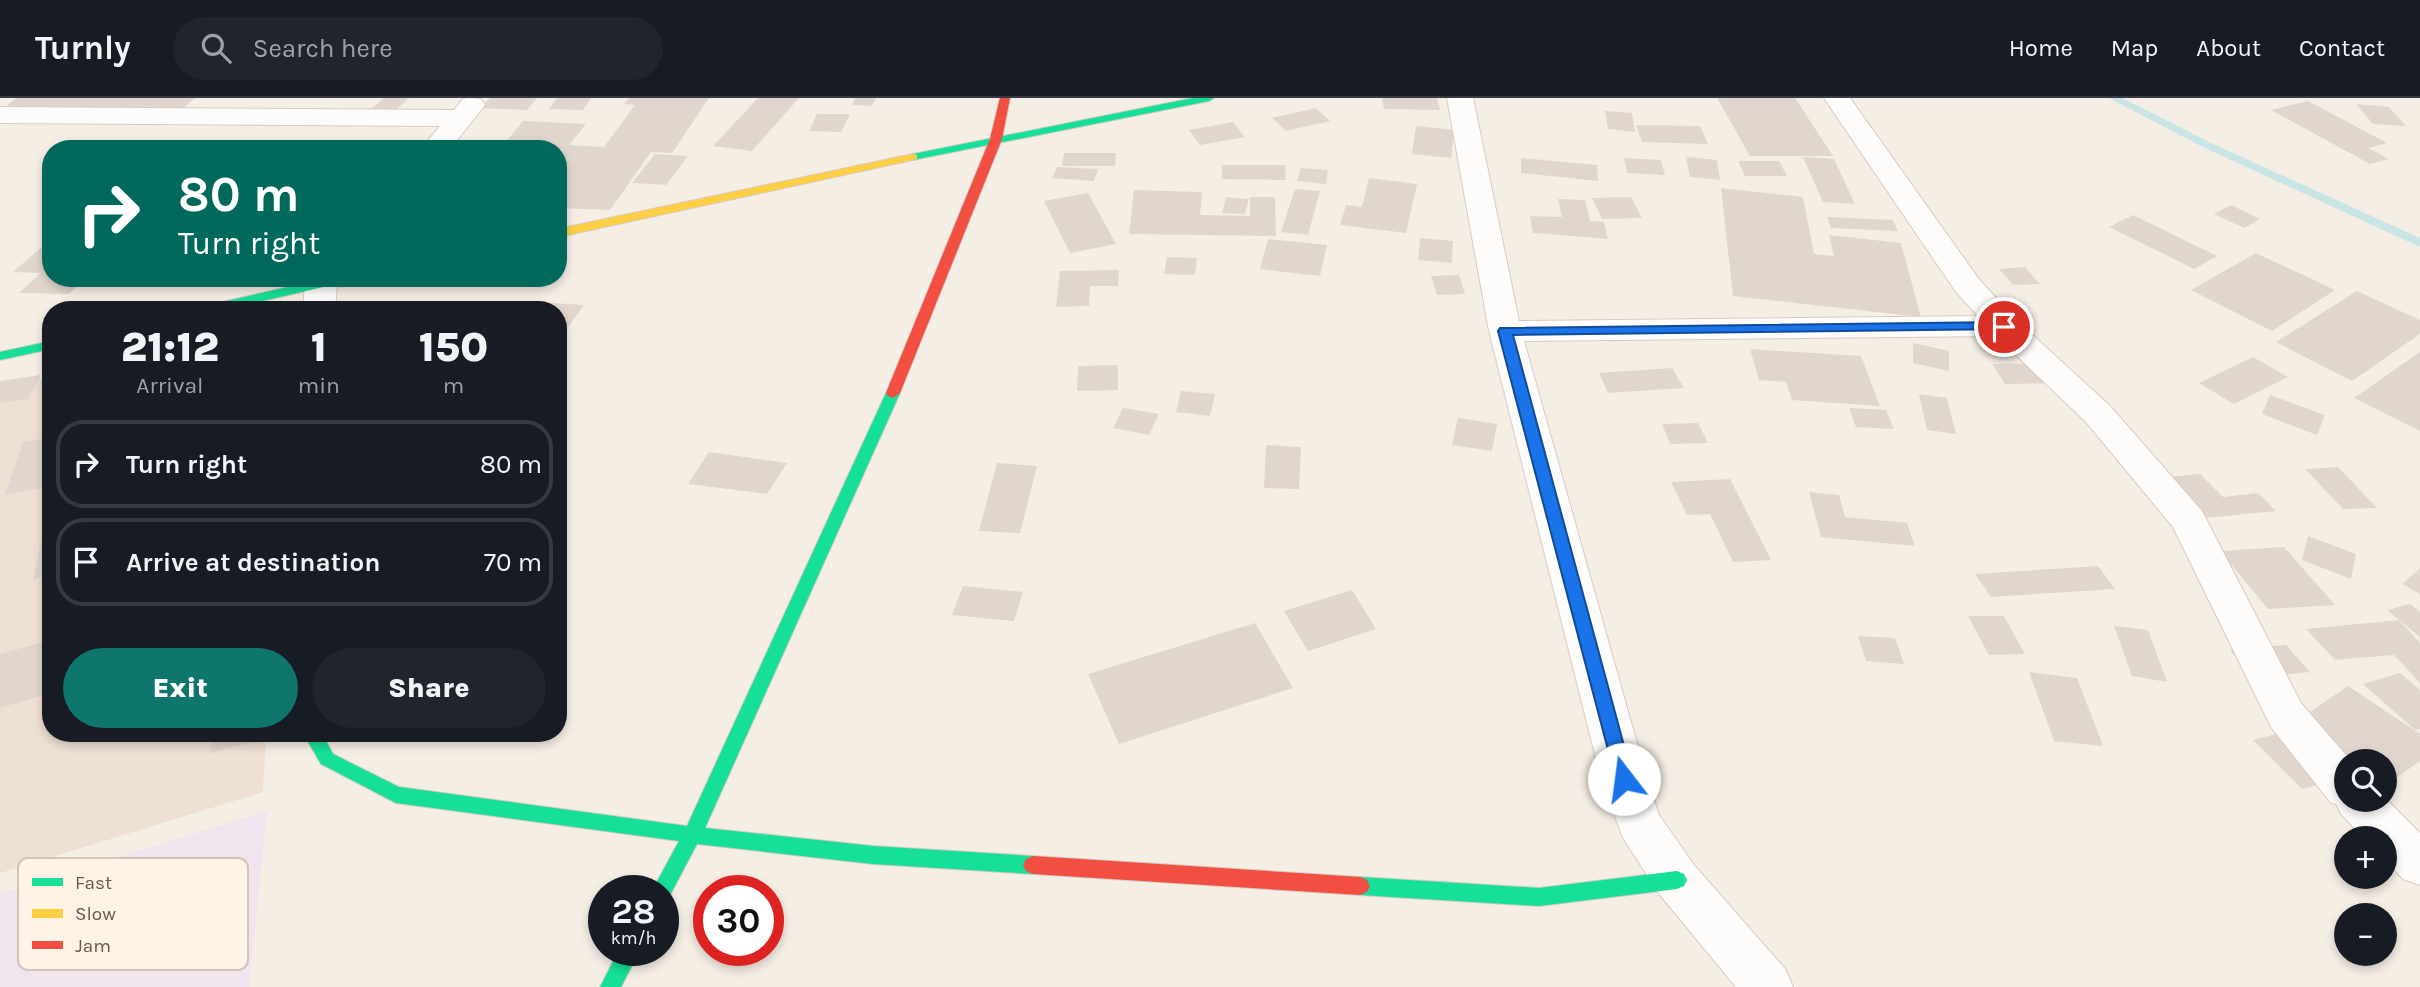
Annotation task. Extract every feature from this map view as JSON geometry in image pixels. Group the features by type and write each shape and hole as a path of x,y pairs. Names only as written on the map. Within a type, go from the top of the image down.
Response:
{"street":[{"path":"671,875 692,835 878,429 996,139 1005,98"},
{"path":"567,231 996,139 1209,98"},
{"path":"1460,98 1505,331 1624,779 1639,824 1676,880 1768,987"},
{"path":"1837,98 1966,285 2004,327 2098,414 2189,520 2286,715 2334,773"},
{"path":"0,115 469,108"},
{"path":"442,140 469,108"},
{"path":"253,301 327,287"},
{"path":"1505,331 2004,327"},
{"path":"0,356 42,347"},
{"path":"317,742 327,759 396,795 692,835 873,855 1539,897 1676,880"},
{"path":"2369,812 2420,864"},
{"path":"610,987 621,966"}],"shaded area":[{"path":"42,379 42,742 266,742 263,792 49,858 18,858 18,867 0,873 0,387"},
{"path":"267,811 249,987 0,987 0,894 18,888 18,970 248,970 248,858 116,858"}],"building":[{"path":"16,98 195,98 181,110 5,107"},
{"path":"384,98 409,98 393,112 369,111"},
{"path":"490,98 537,98 527,110 481,108"},
{"path":"557,98 591,98 583,110 549,109"},
{"path":"629,98 709,98 672,153 651,152 610,210 567,208 567,140 507,140 523,121 586,124 569,145 604,147 635,105 624,104"},
{"path":"758,98 799,98 752,151 713,146"},
{"path":"855,98 876,98 872,106 852,105"},
{"path":"1382,98 1437,98 1440,110 1384,109"},
{"path":"1717,98 1795,98 1833,156 1750,156"},
{"path":"2308,101 2387,143 2368,148 2389,159 2370,164 2271,110"},
{"path":"2356,104 2389,107 2406,126 2373,124"},
{"path":"1316,108 1330,121 1286,131 1272,118"},
{"path":"1605,111 1632,113 1635,132 1608,129"},
{"path":"817,114 850,114 841,132 809,131"},
{"path":"1233,122 1245,137 1200,145 1189,130"},
{"path":"1636,125 1700,126 1708,144 1642,142"},
{"path":"1416,126 1454,130 1451,158 1412,154"},
{"path":"1064,153 1116,153 1115,166 1062,166"},
{"path":"655,154 688,156 666,185 632,183"},
{"path":"1686,157 1717,160 1720,180 1690,177"},
{"path":"1803,157 1834,159 1855,204 1823,202"},
{"path":"1521,158 1597,165 1598,181 1521,173"},
{"path":"1624,158 1661,160 1665,175 1627,173"},
{"path":"1738,161 1779,161 1787,176 1745,176"},
{"path":"1222,165 1285,165 1286,180 1222,179"},
{"path":"1057,167 1098,169 1094,181 1052,178"},
{"path":"1301,168 1328,170 1326,184 1297,181"},
{"path":"1369,178 1417,184 1406,233 1340,225 1346,205 1362,207"},
{"path":"1721,188 1803,197 1814,254 1834,256 1829,235 1901,243 1921,317 1733,296"},
{"path":"1295,189 1320,191 1308,235 1281,232"},
{"path":"1134,190 1202,192 1200,215 1250,216 1250,197 1275,197 1276,236 1129,234"},
{"path":"1088,193 1116,244 1070,253 1044,201"},
{"path":"1226,197 1249,199 1245,214 1222,213"},
{"path":"1631,197 1642,218 1602,219 1592,198"},
{"path":"1558,199 1585,200 1590,221 1604,222 1608,239 1533,233 1530,216 1562,217"},
{"path":"2231,205 2260,219 2244,228 2214,214"},
{"path":"2133,215 2217,256 2194,269 2109,227"},
{"path":"1827,217 1893,220 1898,231 1831,228"},
{"path":"1420,238 1453,241 1452,263 1418,260"},
{"path":"1268,239 1327,245 1320,276 1260,269"},
{"path":"42,247 42,287 77,287 69,294 19,293 41,273 13,272"},
{"path":"2256,253 2335,290 2272,331 2191,290"},
{"path":"1167,257 1197,258 1195,275 1164,274"},
{"path":"2025,267 2040,284 2013,285 1999,269"},
{"path":"1119,270 1118,286 1090,286 1089,306 1056,307 1060,271"},
{"path":"1459,275 1465,294 1437,295 1431,276"},
{"path":"2357,291 2420,320 2420,334 2352,381 2276,342"},
{"path":"567,304 584,305 567,329"},
{"path":"1913,343 1949,351 1949,371 1913,363"},
{"path":"1750,349 1861,356 1880,406 1792,400 1786,382 1759,380"},
{"path":"2420,352 2420,431 2354,398"},
{"path":"2253,357 2288,377 2234,404 2199,383"},
{"path":"2052,363 2066,383 2005,384 1992,364"},
{"path":"1118,365 1118,390 1077,391 1078,366"},
{"path":"1672,368 1684,388 1608,393 1599,373"},
{"path":"41,375 28,399 0,403 0,381"},
{"path":"1181,391 1215,394 1210,416 1176,412"},
{"path":"1919,394 1947,398 1956,434 1927,430"},
{"path":"2270,395 2325,415 2317,435 2262,414"},
{"path":"1123,408 1159,414 1149,435 1113,428"},
{"path":"1849,408 1886,410 1894,429 1856,427"},
{"path":"1458,418 1497,424 1492,451 1452,445"},
{"path":"1698,423 1708,443 1670,444 1662,424"},
{"path":"42,439 42,488 5,495 23,442"},
{"path":"1266,445 1301,447 1299,489 1264,488"},
{"path":"709,452 787,463 767,494 688,484"},
{"path":"997,463 1037,466 1020,533 979,531"},
{"path":"2338,467 2377,508 2343,509 2305,469"},
{"path":"2200,474 2223,497 2258,493 2276,511 2206,518 2167,477"},
{"path":"1730,479 1771,560 1733,562 1710,514 1687,515 1671,482"},
{"path":"1809,492 1839,495 1845,517 1907,523 1915,546 1821,537"},
{"path":"2308,536 2356,554 2351,579 2302,560"},
{"path":"42,537 42,578 33,580"},
{"path":"2284,547 2335,605 2268,609 2220,551"},
{"path":"2098,566 2115,589 1991,597 1975,574"},
{"path":"2420,568 2420,594 2402,584"},
{"path":"963,586 1023,592 1014,621 952,615"},
{"path":"1352,590 1376,629 1308,651 1284,611"},
{"path":"2410,604 2420,612 2420,637 2387,610"},
{"path":"1968,616 2004,616 2025,654 1989,655"},
{"path":"2399,620 2420,643 2420,683 2394,655 2335,660 2306,629"},
{"path":"1255,623 1293,688 1119,744 1088,674"},
{"path":"2114,626 2148,630 2167,682 2132,676"},
{"path":"1858,636 1895,638 1904,664 1866,661"},
{"path":"42,642 42,696 0,708 0,654"},
{"path":"2286,645 2310,672 2253,678 2230,650"},
{"path":"2029,672 2077,678 2103,746 2054,741"},
{"path":"2400,673 2420,690 2420,729 2415,730 2363,684"},
{"path":"2348,686 2420,734 2420,761 2397,777 2397,749 2334,749 2334,753 2291,725"},
{"path":"2276,734 2326,783 2302,789 2253,740"},
{"path":"212,742 251,742 210,753"}],"waterway":[{"path":"2114,98 2207,145 2420,243"}],"traffic: fast":[{"path":"913,157 1209,98"},
{"path":"244,301 306,287"},
{"path":"0,356 42,347"},
{"path":"671,875 692,835 893,393"},
{"path":"317,742 327,759 396,795 692,835 873,855 1033,865"},
{"path":"1360,886 1539,897 1677,880"},
{"path":"610,987 621,966"}],"traffic: slow":[{"path":"567,231 913,157"}],"traffic: jam":[{"path":"893,393 996,139 1005,98"},
{"path":"1033,865 1360,886"}],"route":[{"path":"1624,779 1505,331 2004,327"}]}
